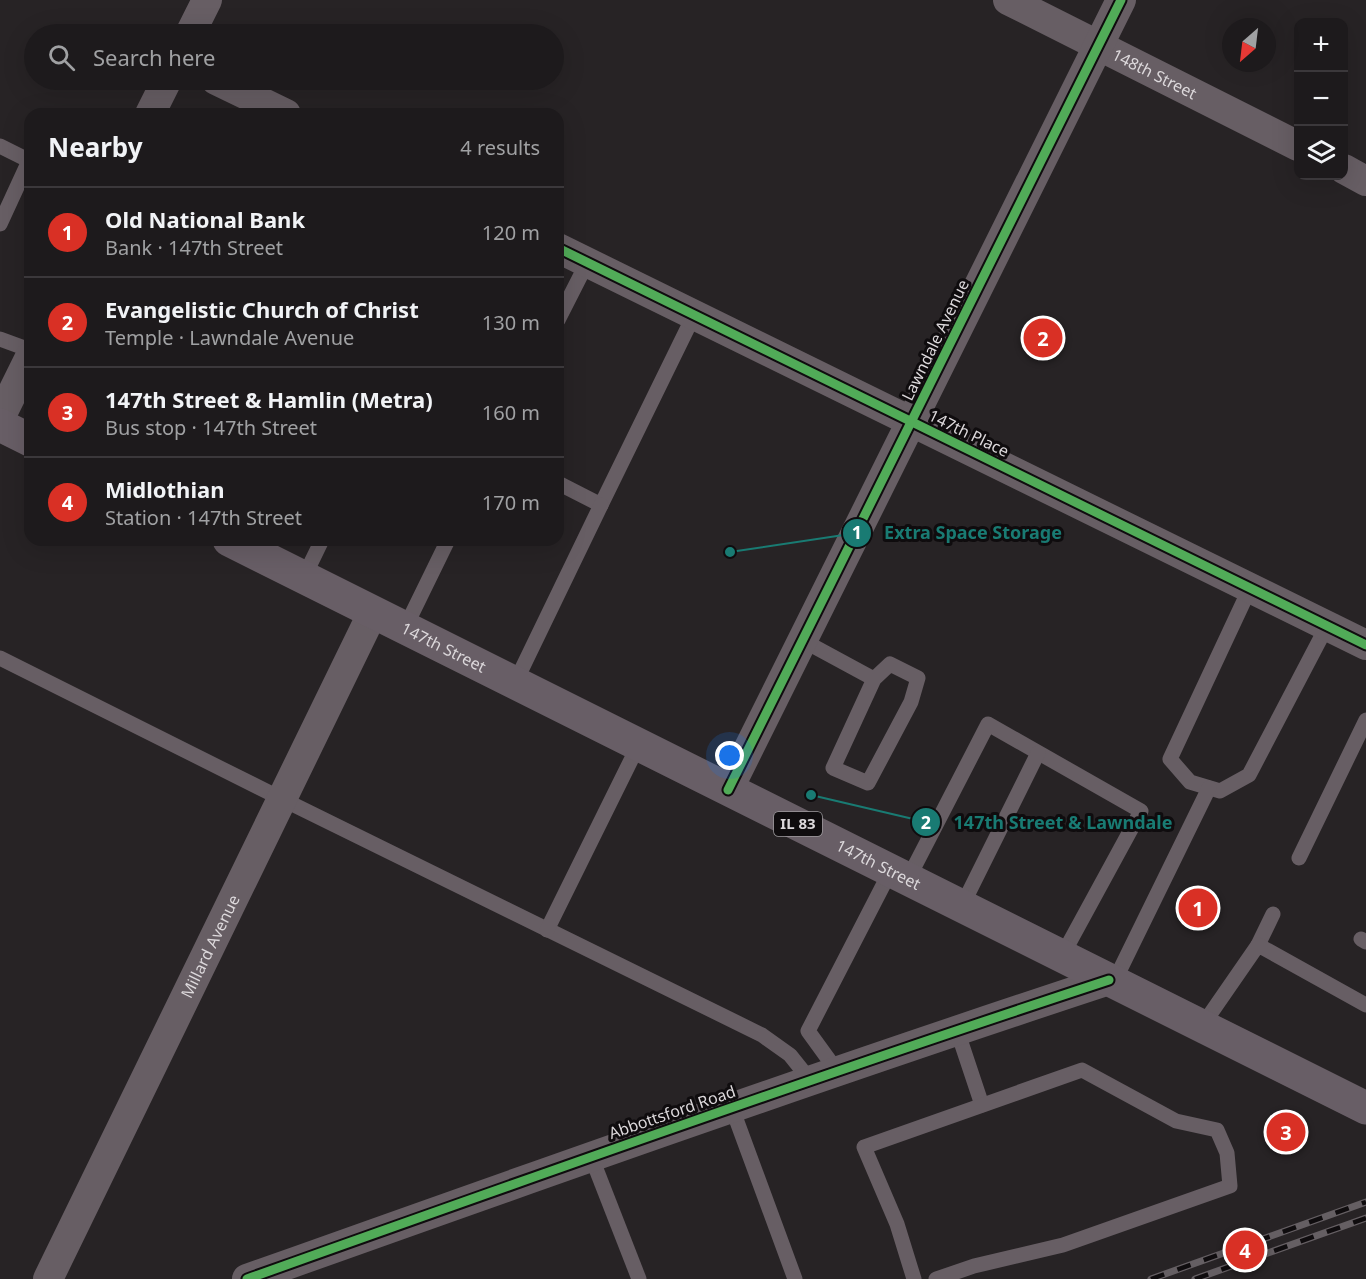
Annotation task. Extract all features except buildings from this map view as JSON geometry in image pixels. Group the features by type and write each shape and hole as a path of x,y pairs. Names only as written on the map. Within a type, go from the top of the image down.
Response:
{"main road":[{"path":"0,425 24,437"},
{"name":"147th Street","path":"246,546 373,612 1366,1108"}],"street":[{"path":"195,24 207,0"},
{"name":"148th Street","path":"1008,0 1294,144"},
{"name":"Lawndale Avenue","path":"728,790 1121,0"},
{"path":"153,108 163,90"},
{"path":"237,90 274,108"},
{"path":"1348,171 1366,181"},
{"name":"147th Place","path":"564,251 1366,645"},
{"path":"0,417 24,369"},
{"name":"Millard Avenue","path":"48,1279 373,612"},
{"name":"Abbottsford Road","path":"247,1279 591,1156 957,1030 1112,981"}],"lane":[{"path":"0,147 24,159"},
{"path":"0,224 24,172"},
{"path":"564,308 587,262"},
{"path":"515,683 694,315"},
{"path":"0,339 24,348"},
{"path":"564,486 601,505"},
{"path":"304,577 319,546"},
{"path":"405,628 445,546"},
{"path":"1250,588 1170,759 1190,782 1220,791 1249,775 1328,626"},
{"path":"802,640 874,679"},
{"path":"0,658 762,1035 824,1076"},
{"path":"890,664 918,678 911,702 868,783 833,768 874,679 890,664"},
{"path":"1299,858 1366,720"},
{"path":"824,1076 808,1031 988,724 1141,811 1062,956"},
{"path":"547,930 639,744"},
{"path":"962,906 1038,753"},
{"path":"1112,981 1209,788"},
{"path":"1202,1026 1258,945 1273,914"},
{"path":"1258,945 1366,1005"},
{"path":"957,1030 982,1105"},
{"path":"914,1279 897,1224 864,1148 1083,1070 1176,1120 1218,1130 1227,1153 1230,1186 1063,1245 974,1266 936,1279"},
{"path":"732,1108 795,1279"},
{"path":"591,1156 639,1279"}],"railway":[{"path":"1151,1279 1366,1202"},
{"path":"1195,1279 1366,1218"}],"cycle path":[{"path":"728,790 1121,0"},
{"path":"564,251 1366,645"},
{"path":"247,1279 785,1089 1109,980"}],"place":[{"name":"Evangelistic Church of Christ","path":"1043,338"},
{"name":"Extra Space Storage","path":"730,552"},
{"name":"147th Street & Lawndale","path":"811,795"},
{"name":"Old National Bank","path":"1198,908"},
{"name":"147th Street & Hamlin (Metra)","path":"1286,1132"},
{"name":"Midlothian","path":"1245,1250"}]}
